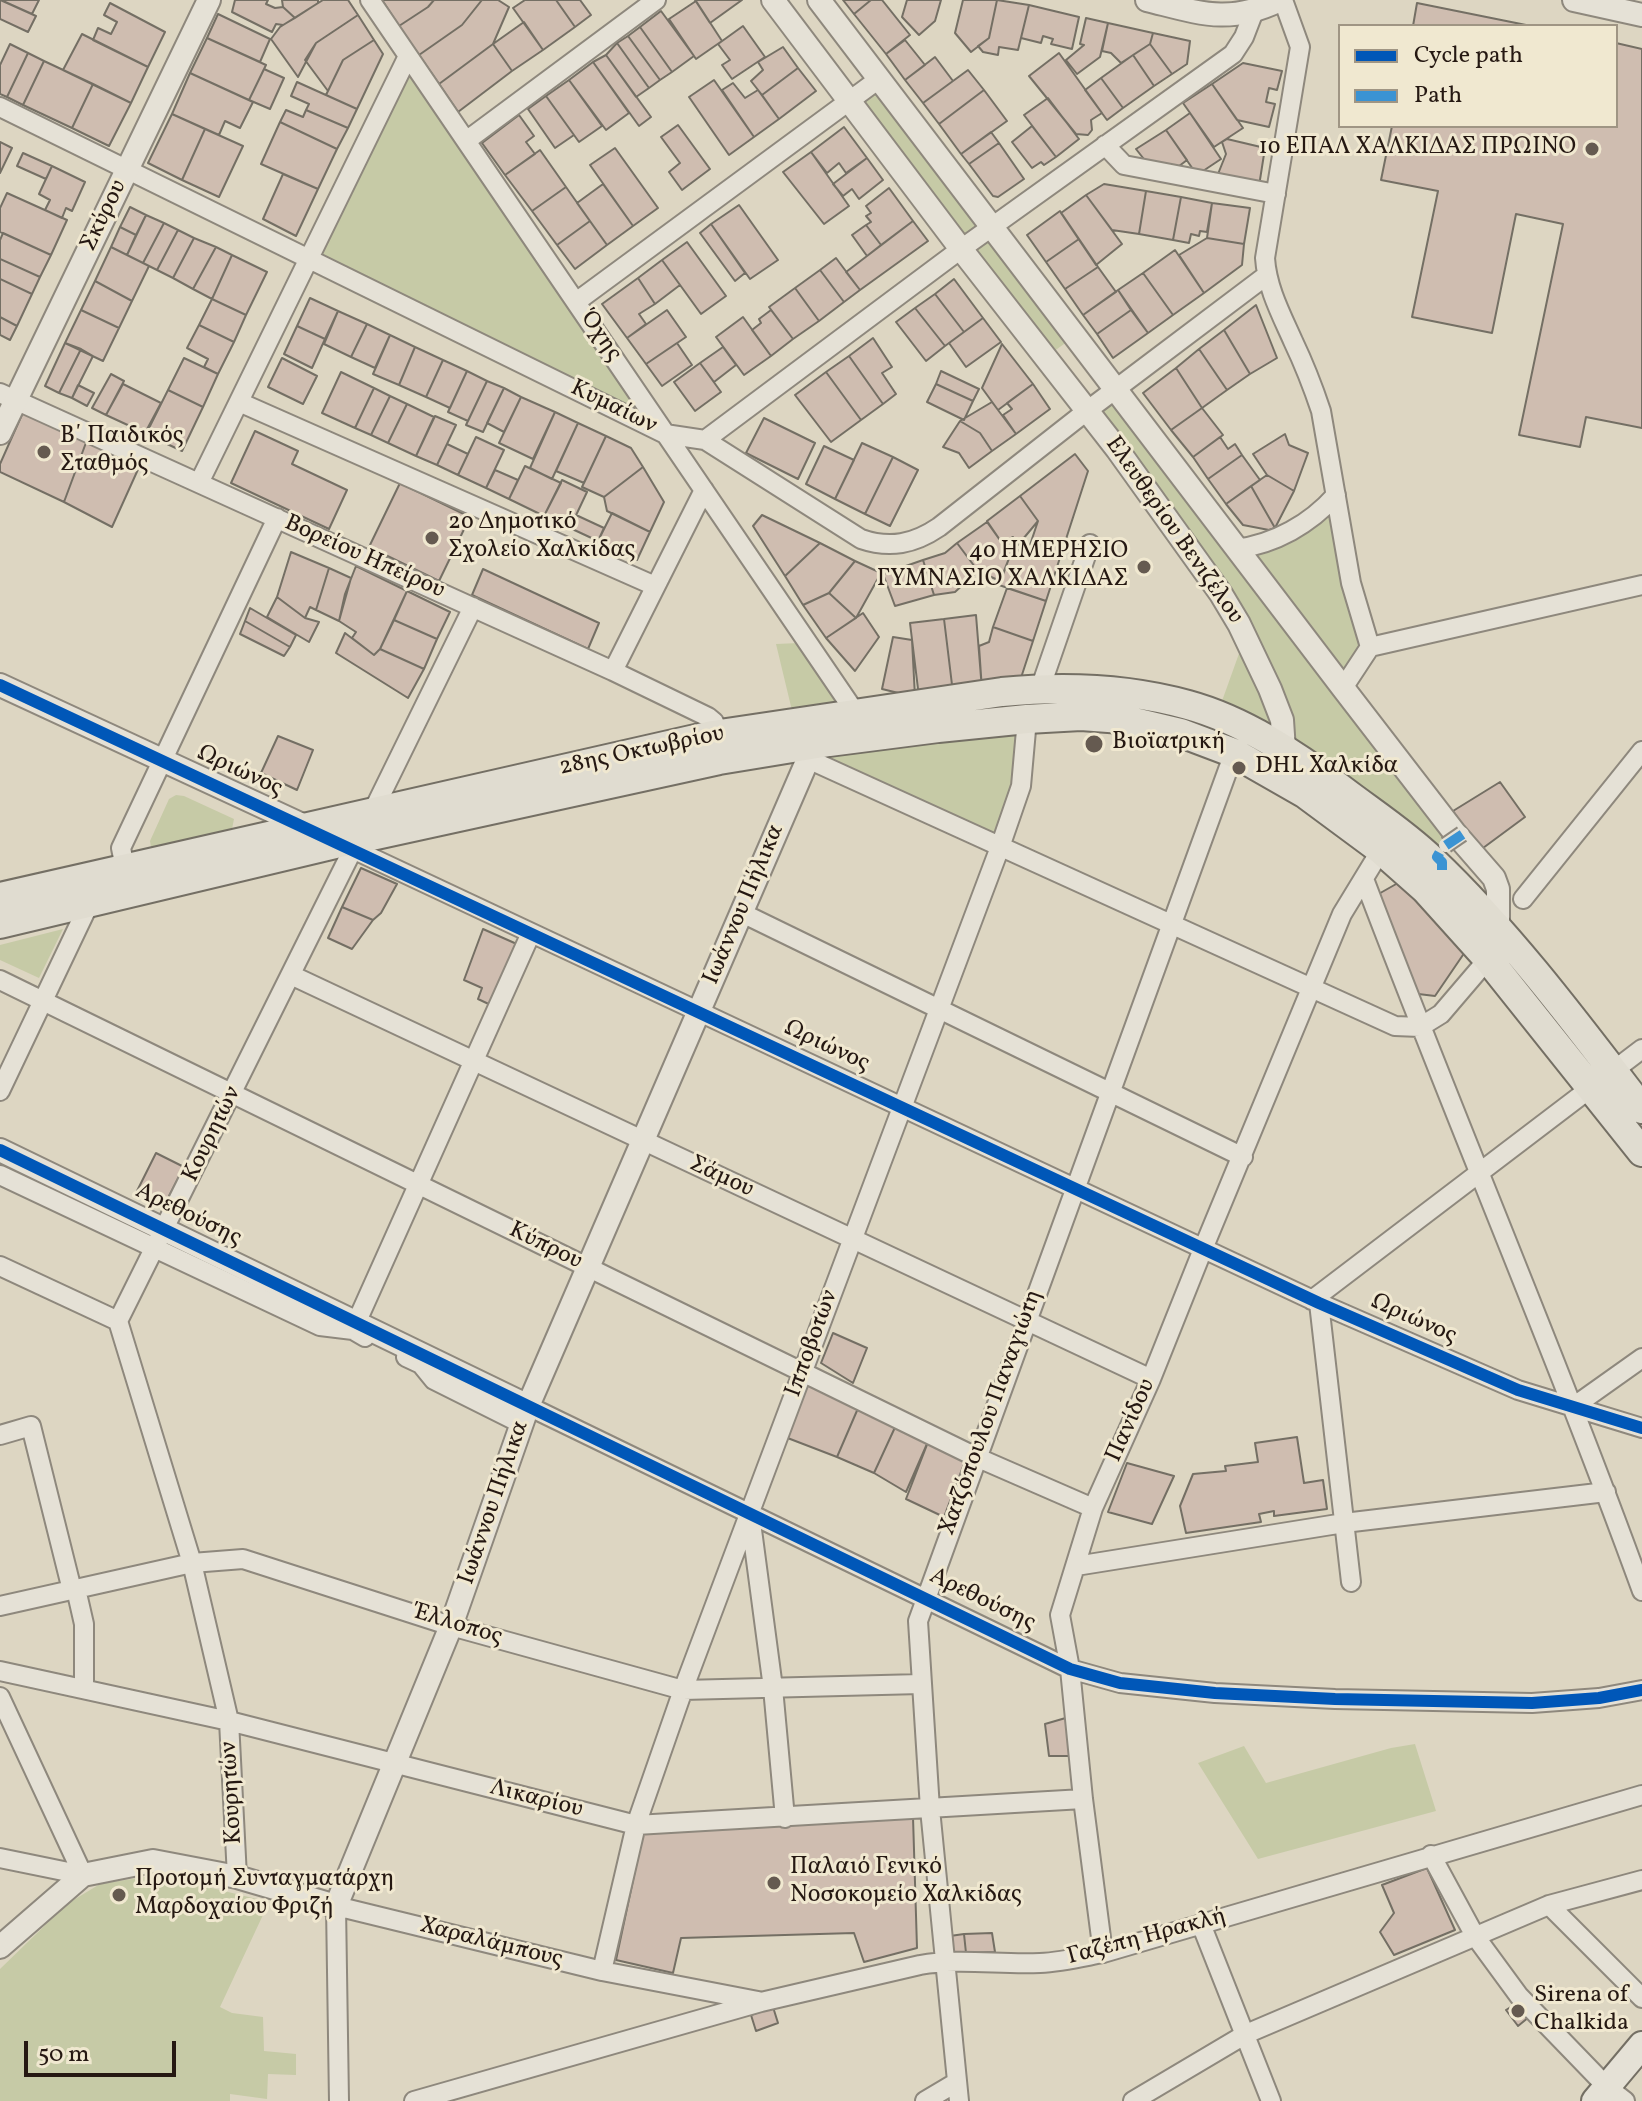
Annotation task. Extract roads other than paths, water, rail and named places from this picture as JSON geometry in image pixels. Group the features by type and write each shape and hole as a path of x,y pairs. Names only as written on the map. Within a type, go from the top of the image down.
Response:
{"main road":[{"name":"28ης Οκτωβρίου","path":"0,897 719,734 951,699 1040,689 1123,691 1191,705 1241,726 1284,750"},
{"name":"28ης Οκτωβρίου","path":"0,924 719,760 807,753 1027,719 1081,716 1122,719 1181,733 1234,753"},
{"path":"1284,750 1318,772 1428,856 1498,930 1602,1079 1642,1152"},
{"path":"1234,753 1304,793 1381,850 1425,889 1602,1079 1642,1109"},
{"path":"1609,2096 1642,2045"}],"street":[{"name":"Σκύρου","path":"0,433 8,396 127,169 209,0"},
{"name":"Όχης","path":"370,0 857,715"},
{"path":"466,141 656,0"},
{"name":"Ελευθερίου Βενιζέλου","path":"773,0 961,249 1088,410 1221,594 1239,624 1278,708 1284,750"},
{"path":"819,0 1236,549 1454,832 1494,878 1498,889 1498,930"},
{"path":"1147,0 1212,15 1237,15 1281,0 1300,47 1265,258 1267,275 1321,411 1355,605 1370,647"},
{"path":"1574,0 1642,15"},
{"path":"705,440 961,249 1233,54 1244,37 1254,11"},
{"path":"199,483 408,56"},
{"path":"576,302 879,79"},
{"name":"Κυμαίων","path":"0,107 665,434 705,440 861,539 894,545 913,541 939,527 1267,275"},
{"path":"1105,145 1124,165 1276,194"},
{"name":"Βορείου Ηπείρου","path":"8,396 613,671 708,717 719,734"},
{"path":"239,402 655,586"},
{"path":"613,671 704,490"},
{"path":"1236,549 1276,539 1311,518 1336,495"},
{"path":"125,868 121,848 277,518"},
{"path":"1040,689 1090,544"},
{"path":"1343,688 1370,647 1642,585"},
{"name":"Κουρητών","path":"237,1877 229,1721 192,1563 118,1321 291,975 350,844 371,813 473,607"},
{"name":"Ωριώνος","path":"0,685 304,826 350,844 531,933 1316,1302 1518,1390 1642,1428"},
{"name":"Ιπποβοτών","path":"602,1971 636,1825 683,1690 1021,786 1027,719"},
{"path":"807,753 1000,847 1395,1026 1420,1027 1441,1014 1488,959"},
{"name":"Ιωάννου Πήλικα","path":"339,2101 336,1906 451,1626 525,1415 742,913 807,753"},
{"name":"Χατζόπουλου Παναγιώτη","path":"959,2101 930,1809 918,1621 1234,753"},
{"path":"1523,899 1640,758"},
{"path":"1446,845 1462,834"},
{"name":"Πανίδου","path":"1103,1953 1070,1669 1060,1615 1093,1508 1151,1379 1342,914 1381,850"},
{"path":"1364,879 1420,1027 1573,1407 1642,1591"},
{"path":"0,1091 90,902"},
{"path":"742,913 1243,1157"},
{"path":"355,1326 531,933"},
{"name":"Σάμου","path":"291,975 1151,1379"},
{"name":"Κύπρου","path":"0,980 976,1457 1093,1508"},
{"path":"1351,1582 1316,1302 1478,1173 1642,1049"},
{"name":"Αρεθούσης","path":"0,1150 161,1239"},
{"name":"Αρεθούσης","path":"0,1175 161,1239 355,1326 525,1415 750,1513 1070,1669 1120,1683 1215,1693 1350,1699 1532,1703 1599,1698 1642,1690"},
{"path":"0,1266 118,1321"},
{"path":"1573,1407 1642,1358"},
{"path":"0,1435 31,1426 84,1624 84,1689"},
{"path":"1076,1566 1344,1523 1606,1492"},
{"path":"750,1513 773,1688 785,1818"},
{"name":"Έλλοπος","path":"0,1606 192,1563 243,1559 451,1626 683,1690 921,1684"},
{"name":"Λικαρίου","path":"0,1671 229,1721 636,1825 1083,1799"},
{"path":"0,1697 83,1875"},
{"name":"Γαζέπη Ηρακλή","path":"414,2101 761,2002 945,1961 1039,1963 1103,1953 1642,1795"},
{"path":"1431,1855 1475,1936 1519,1996 1609,2096"},
{"path":"0,1858 83,1875"},
{"name":"Χαραλάμπους","path":"83,1875 153,1861 237,1877 336,1906 602,1971 761,2002"},
{"path":"0,1947 83,1875"},
{"path":"1133,2101 1246,2034 1549,1905 1642,1880"},
{"path":"1549,1905 1642,1998"},
{"path":"1201,1924 1271,2101"},
{"path":"925,2101 957,2082"}],"place":[{"name":"1ο ΕΠΑΛ ΧΑΛΚΙΔΑΣ ΠΡΩΙΝΟ","path":"1592,149"},
{"name":"Β΄ Παιδικός Σταθμός","path":"44,452"},
{"name":"2ο Δημοτικό Σχολείο Χαλκίδας","path":"432,538"},
{"name":"4ο ΗΜΕΡΗΣΙΟ ΓΥΜΝΑΣΙΟ ΧΑΛΚΙΔΑΣ","path":"1144,567"},
{"name":"Βιοϊατρική","path":"1094,744"},
{"name":"DHL Χαλκίδα","path":"1239,768"},
{"name":"Παλαιό Γενικό Νοσοκομείο Χαλκίδας","path":"774,1883"},
{"name":"Προτομή Συνταγματάρχη Μαρδοχαίου Φριζή","path":"119,1895"},
{"name":"Sirena of Chalkida","path":"1518,2011"}]}
